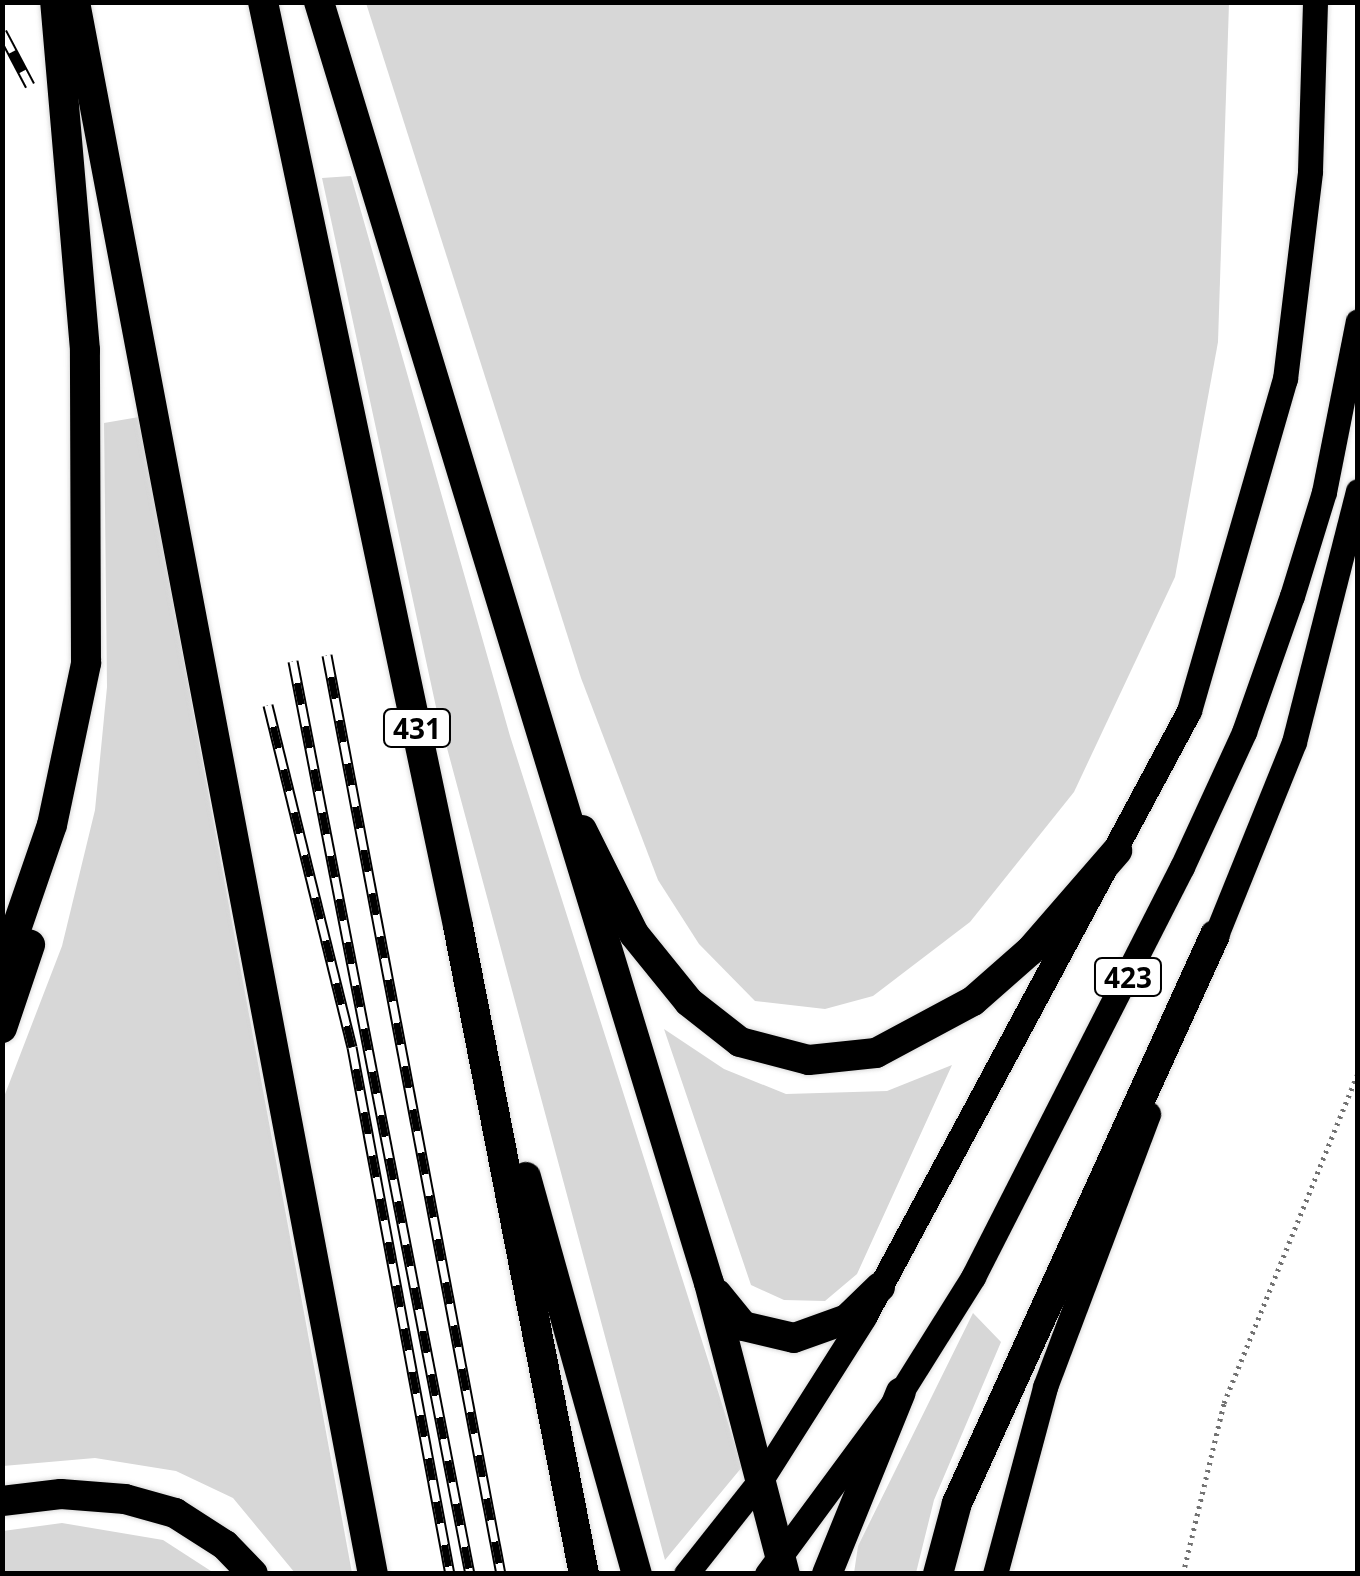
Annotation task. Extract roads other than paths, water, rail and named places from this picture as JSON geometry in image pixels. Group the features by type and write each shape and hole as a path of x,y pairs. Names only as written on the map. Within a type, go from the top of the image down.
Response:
{"highway":[{"path":"2,1028 50,881 80,698 90,516 85,350 55,2"},
{"path":"75,2 373,1574"},
{"name":"431","path":"263,2 458,926 584,1574"},
{"path":"320,2 529,705 709,1283 762,1478 778,1568"},
{"path":"2,970 52,825 80,698"},
{"path":"529,705 610,892 660,970 718,1027 773,1054 841,1058 904,1042 973,1001 1030,950 1117,851"},
{"path":"458,926 637,1574"},
{"path":"938,1574 957,1502 1215,935"},
{"path":"709,1283 743,1326 794,1338 846,1319 880,1287"},
{"path":"827,1574 901,1392"},
{"path":"2,1501 62,1494 125,1499 175,1514 226,1544 253,1574"}],"main road":[{"name":"423","path":"686,1574 762,1478 880,1287 1189,711 1285,379 1310,171 1315,2"},
{"name":"423","path":"778,1568 901,1392 1069,1095 1244,732 1324,492 1358,321"},
{"path":"995,1574 1045,1387 1215,935 1294,742 1358,491"}],"railway":[{"path":"2,32 30,85"},
{"path":"327,655 501,1574"},
{"path":"293,661 470,1574"},
{"path":"268,705 352,1047 450,1574"}]}
